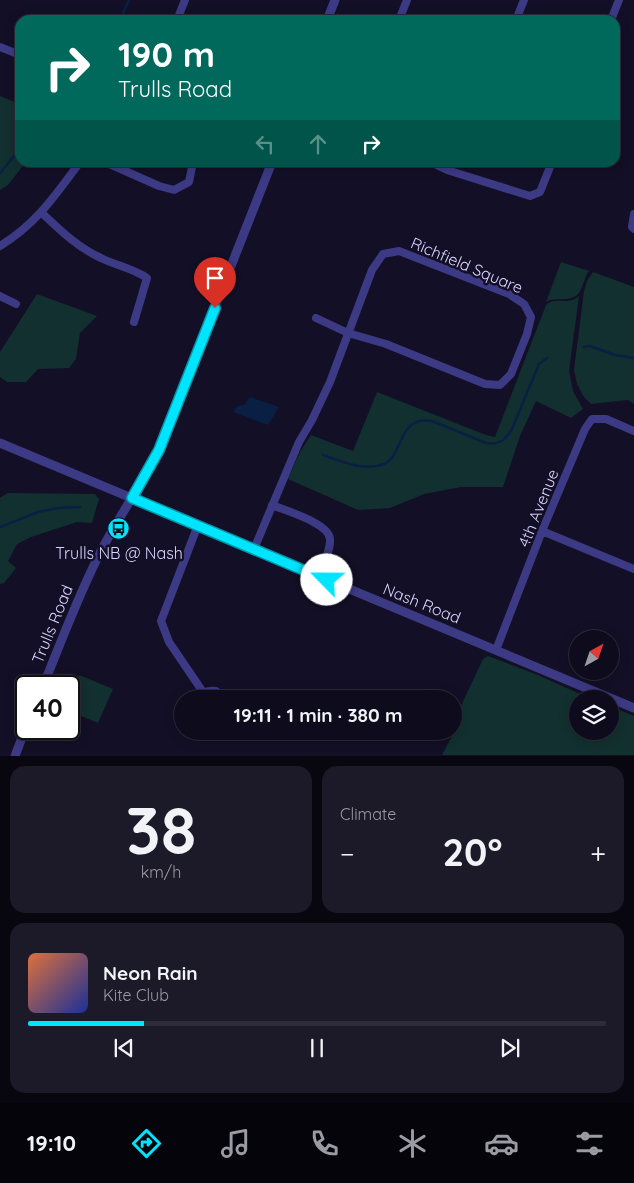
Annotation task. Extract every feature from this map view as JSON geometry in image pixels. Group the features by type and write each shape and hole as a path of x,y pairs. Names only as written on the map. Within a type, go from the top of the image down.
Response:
{"street":[{"path":"179,15 185,0"},
{"path":"329,15 335,0"},
{"path":"401,15 407,0"},
{"path":"518,15 524,0"},
{"path":"613,15 619,0"},
{"path":"0,47 15,53"},
{"path":"0,246 18,235 42,212 76,167"},
{"path":"116,167 159,186 174,190 189,182 192,167"},
{"name":"Trulls Road","path":"47,675 85,582 159,450 270,167"},
{"path":"451,167 530,196 540,192 550,167"},
{"path":"42,212 68,238 100,258 136,270 147,278 134,322"},
{"path":"634,214 632,219 632,227 634,229"},
{"name":"Richfield Square","path":"254,549 299,442 330,382 348,332 372,270 383,254 399,251 509,294 524,304 531,317 527,334 511,374 500,385 485,384 386,344 348,332"},
{"path":"0,296 16,304"},
{"path":"316,318 348,332"},
{"name":"4th Avenue","path":"496,650 542,531 585,429 592,419 606,419 634,431"},
{"name":"Nash Road","path":"0,443 634,708"},
{"path":"272,505 321,526 328,532 330,540 318,576"},
{"path":"197,690 168,642 161,621 198,525"},
{"path":"542,531 634,569"},
{"path":"15,756 21,740"}],"green space":[{"path":"0,96 15,102 15,167 22,167 8,185 0,190"},
{"path":"561,262 589,271 580,292 574,297 554,299 546,302"},
{"path":"593,272 634,287 634,404 628,400 591,404 584,397 577,384 574,370 584,291 587,281"},
{"path":"37,294 97,316 80,333 76,359 69,368 38,369 26,382 7,382 0,377 0,352"},
{"path":"579,296 569,371 573,391 583,409 571,418 536,401 520,436 503,487 461,487 424,494 390,508 358,510 288,479 300,452 311,435 353,451 377,392 495,437 546,305 554,301 575,299"},
{"path":"8,493 95,494 99,499 92,523 77,522 31,537 17,544 8,561 16,568 4,583 0,584 0,498"},
{"path":"488,656 571,690 569,690 569,740 619,740 619,710 634,716 634,755 442,755 450,740 462,740 462,704 483,659"},
{"path":"80,675 113,689 98,723 80,716"}],"water":[{"path":"250,397 279,407 268,425 233,412 237,406 244,405"}],"waterway":[{"path":"122,15 129,0"},
{"path":"0,173 15,155"},
{"path":"584,347 590,346 615,355 634,358"},
{"path":"323,455 345,463 361,466 369,467 384,464 395,453 407,430 413,424 421,421 432,421 486,443 501,441 507,437 512,429 539,364 547,358"},
{"path":"0,527 38,512 58,508 80,507"}],"place":[{"name":"Trulls NB @ Nash","path":"119,529"}],"route":[{"path":"215,308 159,450 132,498 327,580"}]}
